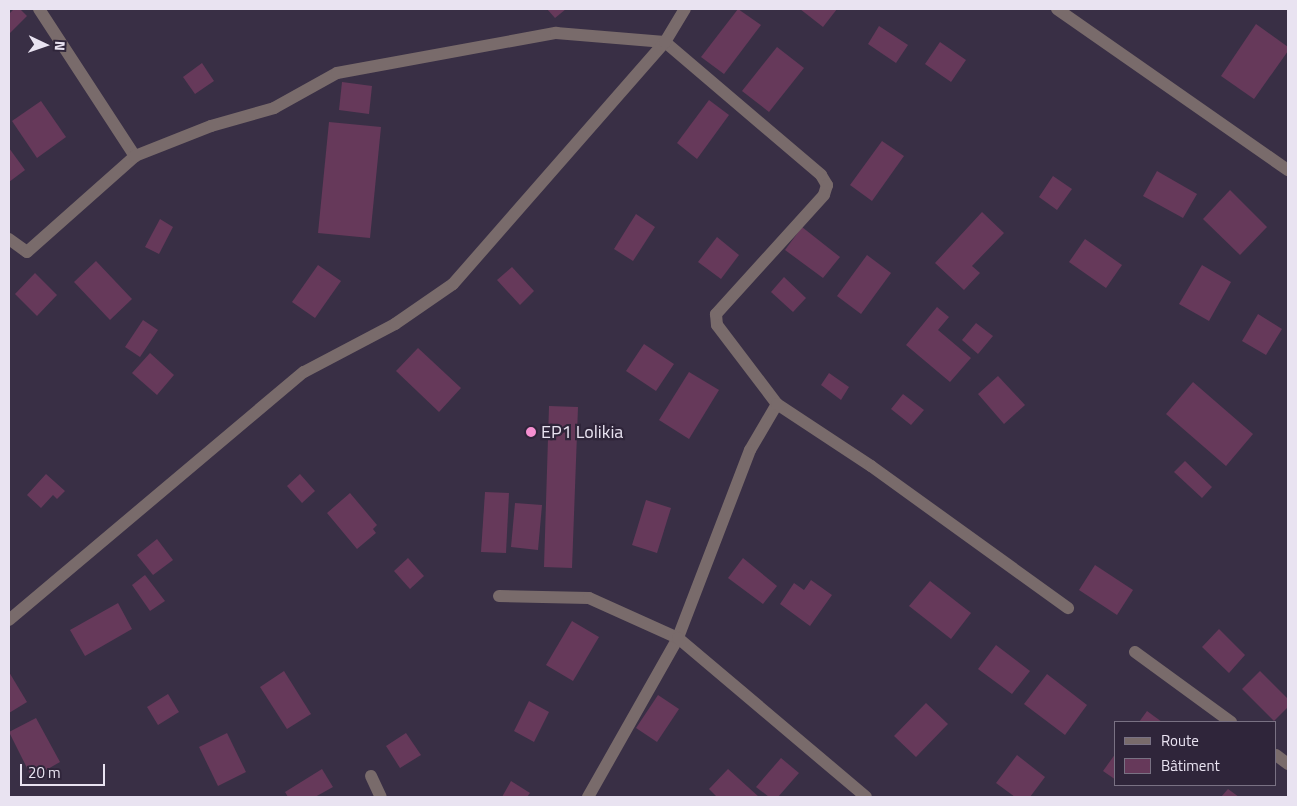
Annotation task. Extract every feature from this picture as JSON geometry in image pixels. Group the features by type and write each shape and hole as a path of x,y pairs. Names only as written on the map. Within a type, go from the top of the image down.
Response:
{"street":[{"path":"39,9 135,156"},
{"path":"9,620 304,372 395,324 453,284 665,42 685,9"},
{"path":"1057,9 1288,170"},
{"path":"9,239 27,252 135,156 211,126 274,108 337,73 556,33 665,42 821,175 826,185 824,195 714,319 777,404 871,466 1068,608"},
{"path":"590,796 678,638 750,450 777,404"},
{"path":"499,596 589,598 678,638 866,797"},
{"path":"1134,652 1230,721"},
{"path":"1277,756 1288,764"},
{"path":"371,776 381,797"}],"building":[{"path":"14,9 20,9 27,16 9,34 9,14"},
{"path":"547,9 566,9 555,18"},
{"path":"738,9 761,25 724,74 701,57"},
{"path":"800,9 837,9 823,27"},
{"path":"1256,24 1288,47 1288,51 1254,99 1221,76"},
{"path":"879,26 908,45 896,63 868,44"},
{"path":"940,42 966,60 951,82 925,64"},
{"path":"777,47 804,68 769,112 742,91"},
{"path":"202,63 214,81 195,94 183,77"},
{"path":"342,82 372,86 369,114 339,110"},
{"path":"709,100 729,115 697,159 677,143"},
{"path":"41,101 66,137 37,158 12,121"},
{"path":"329,122 381,127 370,238 318,233"},
{"path":"882,141 904,156 872,201 850,185"},
{"path":"9,148 25,170 9,182"},
{"path":"1157,171 1197,194 1183,218 1143,196"},
{"path":"1053,176 1072,189 1057,210 1039,197"},
{"path":"1230,190 1267,227 1240,255 1203,219"},
{"path":"982,212 1004,233 972,266 980,273 964,290 935,263"},
{"path":"636,214 655,227 633,261 614,249"},
{"path":"160,219 173,227 159,254 145,247"},
{"path":"802,227 840,257 823,278 785,250"},
{"path":"717,237 739,255 721,279 698,262"},
{"path":"1085,239 1122,265 1106,288 1069,262"},
{"path":"867,255 891,273 861,314 837,296"},
{"path":"96,261 132,299 110,320 74,282"},
{"path":"318,265 341,281 315,318 292,302"},
{"path":"1202,265 1231,282 1209,321 1179,304"},
{"path":"512,267 534,291 520,305 497,280"},
{"path":"35,273 57,295 37,316 15,294"},
{"path":"784,277 806,298 793,312 771,292"},
{"path":"937,307 949,317 938,330 971,358 950,382 906,345"},
{"path":"1258,314 1282,329 1266,355 1242,341"},
{"path":"143,320 158,330 140,357 125,347"},
{"path":"976,323 993,336 978,354 962,340"},
{"path":"644,344 674,364 656,391 626,371"},
{"path":"418,348 461,388 439,412 396,371"},
{"path":"150,353 174,375 157,395 132,373"},
{"path":"689,372 719,390 689,439 659,420"},
{"path":"829,373 849,387 841,400 821,385"},
{"path":"998,376 1025,405 1004,424 978,394"},
{"path":"1193,382 1253,434 1226,466 1166,414"},
{"path":"903,394 924,410 911,425 891,409"},
{"path":"549,406 578,407 572,568 544,567"},
{"path":"1185,461 1212,487 1202,498 1174,472"},
{"path":"46,474 65,491 57,499 53,495 41,508 27,495"},
{"path":"300,474 315,491 302,503 287,486"},
{"path":"485,492 509,493 506,553 481,552"},
{"path":"350,493 377,525 373,529 376,533 357,549 327,513"},
{"path":"646,500 671,508 657,553 632,545"},
{"path":"515,503 542,505 538,550 511,547"},
{"path":"157,539 173,560 153,575 137,555"},
{"path":"408,558 424,576 410,589 394,571"},
{"path":"743,558 777,586 763,604 728,578"},
{"path":"1095,565 1133,590 1117,615 1079,590"},
{"path":"145,575 165,601 150,611 132,585"},
{"path":"811,580 832,595 810,626 780,604 794,583 804,590"},
{"path":"930,581 971,613 951,639 909,606"},
{"path":"118,603 132,629 85,656 70,630"},
{"path":"572,621 599,637 573,681 546,665"},
{"path":"1219,629 1245,655 1229,673 1202,647"},
{"path":"996,645 1030,671 1012,694 978,669"},
{"path":"284,671 311,714 287,729 260,687"},
{"path":"1260,671 1288,699 1288,707 1274,721 1242,689"},
{"path":"9,672 27,702 9,713"},
{"path":"1047,674 1087,705 1065,735 1024,704"},
{"path":"168,694 179,712 158,725 147,707"},
{"path":"658,695 679,709 657,742 636,728"},
{"path":"529,701 549,712 534,742 514,731"},
{"path":"926,703 948,724 916,757 894,736"},
{"path":"1147,711 1161,721 1140,721"},
{"path":"36,718 60,762 32,778 9,732"},
{"path":"227,733 246,772 218,786 199,747"},
{"path":"406,733 421,755 400,768 386,746"},
{"path":"1017,755 1045,777 1030,797 1015,797 996,783"},
{"path":"1114,756 1114,779 1103,771"},
{"path":"781,758 799,773 778,797 769,797 756,787"},
{"path":"322,769 333,787 315,797 288,797 285,792"},
{"path":"728,769 759,797 717,797 709,789"},
{"path":"511,781 530,793 527,797 502,797"},
{"path":"1228,789 1239,797 1221,797"}],"place":[{"name":"EP1 Lolikia","path":"531,432"}]}
